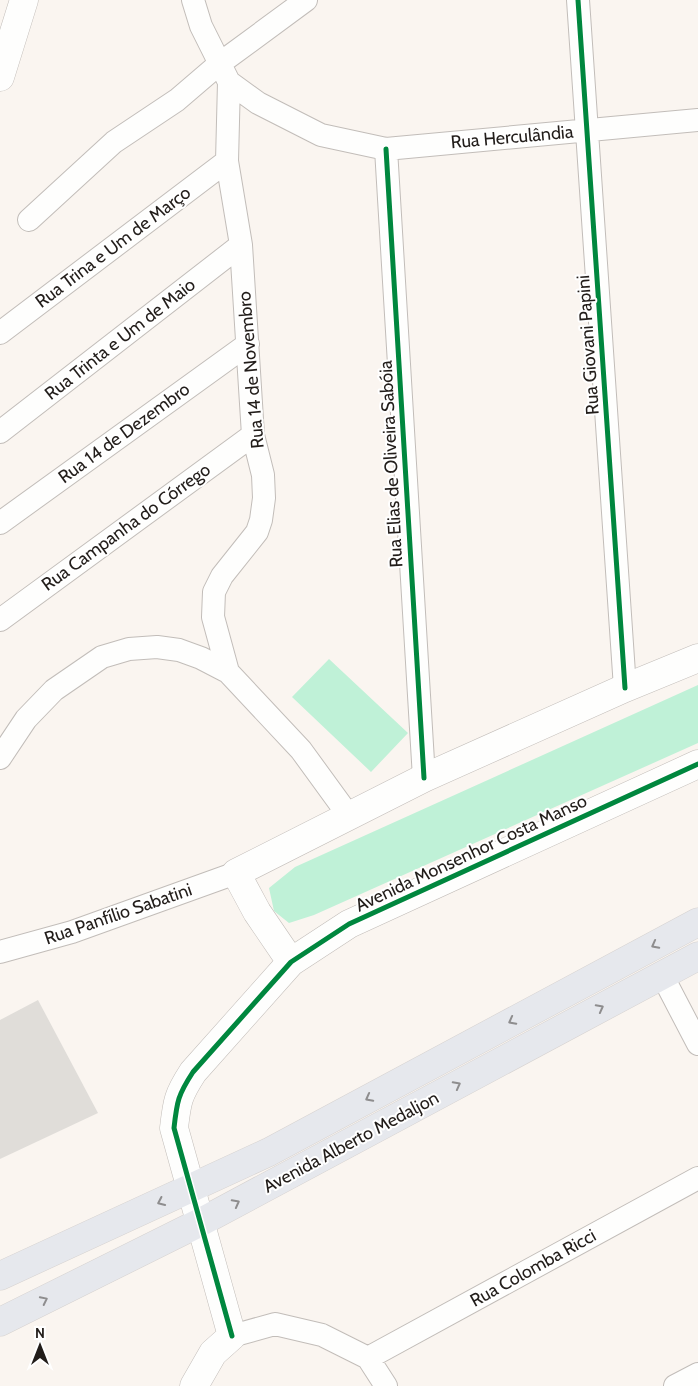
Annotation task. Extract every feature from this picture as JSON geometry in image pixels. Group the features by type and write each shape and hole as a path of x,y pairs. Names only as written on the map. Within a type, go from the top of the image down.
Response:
{"main road":[{"name":"Avenida Alberto Medaljon","path":"0,1276 269,1152 698,922"},
{"name":"Avenida Alberto Medaljon","path":"0,1322 201,1222 698,956"}],"street":[{"path":"0,77 24,0"},
{"path":"193,0 201,26 224,73 258,103 321,135 386,149"},
{"path":"29,220 114,142 177,100 224,73 306,0"},
{"name":"Rua Giovani Papini","path":"578,0 625,688"},
{"name":"Rua 14 de Novembro","path":"224,73 227,161 241,245 253,435 263,474 264,498 261,520 256,532 222,576 214,592 213,616 228,672"},
{"name":"Rua Herculândia","path":"386,149 698,120"},
{"name":"Rua Elias de Oliveira Sabóia","path":"386,149 424,778"},
{"name":"Rua Trina e Um de Março","path":"0,333 227,161"},
{"name":"Rua Trinta e Um de Maio","path":"0,432 241,245"},
{"name":"Rua 14 de Dezembro","path":"0,523 248,344"},
{"name":"Rua Campanha do Córrego","path":"0,620 253,435"},
{"path":"0,758 26,719 54,690 102,657 129,649 157,647 178,650 201,658 228,672 301,750 349,816"},
{"path":"291,962 257,912 236,873 424,778 625,688 698,658"},
{"name":"Avenida Monsenhor Costa Manso","path":"232,1336 174,1128 180,1092 192,1072 291,962 349,924 698,764"},
{"name":"Rua Panfílio Sabatini","path":"0,952 72,932 236,873"},
{"path":"662,975 698,1044"},
{"name":"Rua Colomba Ricci","path":"368,1358 698,1178"},
{"path":"194,1386 213,1353 232,1336 275,1324 322,1335 368,1358 386,1386"},
{"path":"675,1386 698,1374"}],"green space":[{"path":"329,659 408,733 371,772 292,697"},
{"path":"698,685 698,743 314,915 289,923 274,911 269,888 295,867"}],"building":[{"path":"38,1000 98,1113 0,1159 0,1020"}],"cycle path":[{"path":"578,0 625,688"},
{"path":"386,149 424,778"},
{"path":"232,1336 174,1128 179,1098 193,1072 291,962 349,924 698,764"}]}
